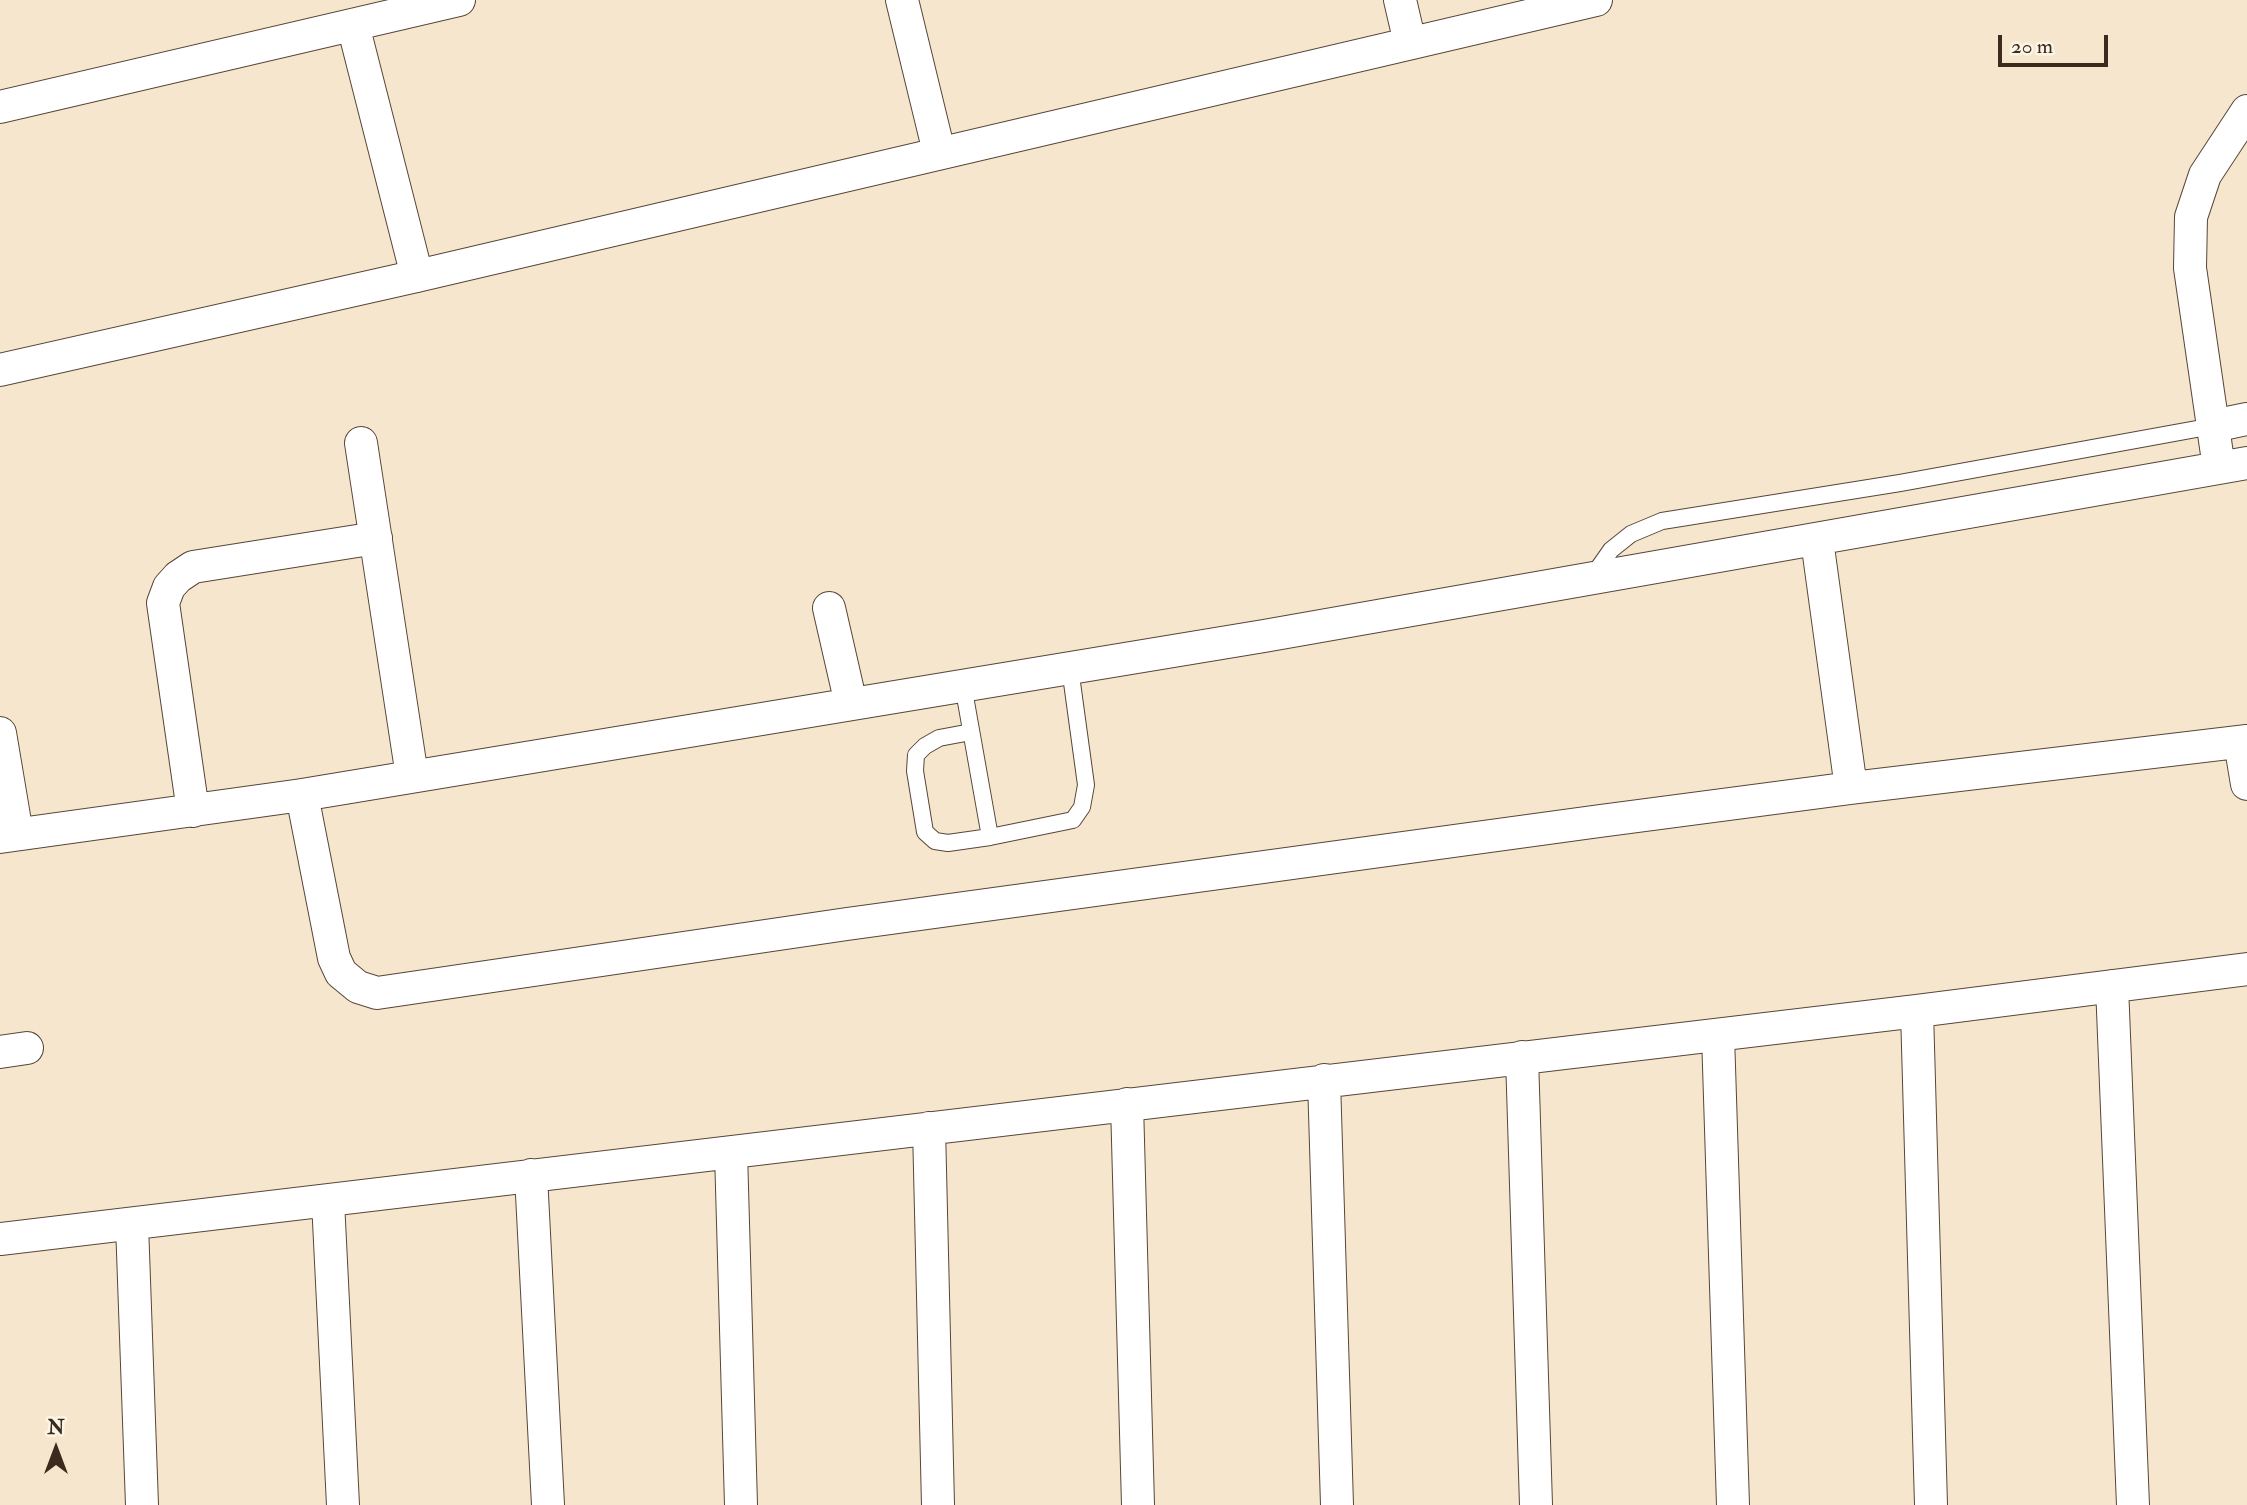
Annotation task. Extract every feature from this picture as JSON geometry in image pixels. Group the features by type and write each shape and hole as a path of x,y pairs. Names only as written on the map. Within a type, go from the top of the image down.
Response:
{"street":[{"path":"0,107 459,0"},
{"path":"902,0 939,152"},
{"path":"1400,0 1410,43"},
{"path":"0,370 1596,0"},
{"path":"353,24 417,275"},
{"path":"0,733 8,835 302,795 1070,668 2233,466 2214,426 2190,268 2191,217 2205,175 2247,111"},
{"path":"2214,426 2247,419"},
{"path":"360,443 412,776"},
{"path":"193,811 163,603 169,587 193,567 376,538"},
{"path":"1817,540 1852,788"},
{"path":"829,608 851,704"},
{"path":"302,795 334,958 341,973 358,987 377,993 860,922 1852,788 2244,742 2247,784"},
{"path":"0,1239 1718,1035 2247,969"},
{"path":"2112,986 2133,1505"},
{"path":"1916,1011 1931,1505"},
{"path":"1718,1035 1733,1505"},
{"path":"1522,1057 1536,1505"},
{"path":"1324,1080 1337,1505"},
{"path":"1127,1104 1138,1505"},
{"path":"929,1128 938,1505"},
{"path":"731,1152 741,1505"},
{"path":"531,1175 548,1505"},
{"path":"328,1201 343,1505"},
{"path":"132,1224 142,1505"}],"lane":[{"path":"1590,579 1611,550 1631,534 1662,521 2214,426"},
{"path":"971,732 939,738 916,755 915,771 925,832 935,841 948,843 990,837 1073,820 1082,807 1086,785 1070,668"},
{"path":"963,685 990,837"}]}
